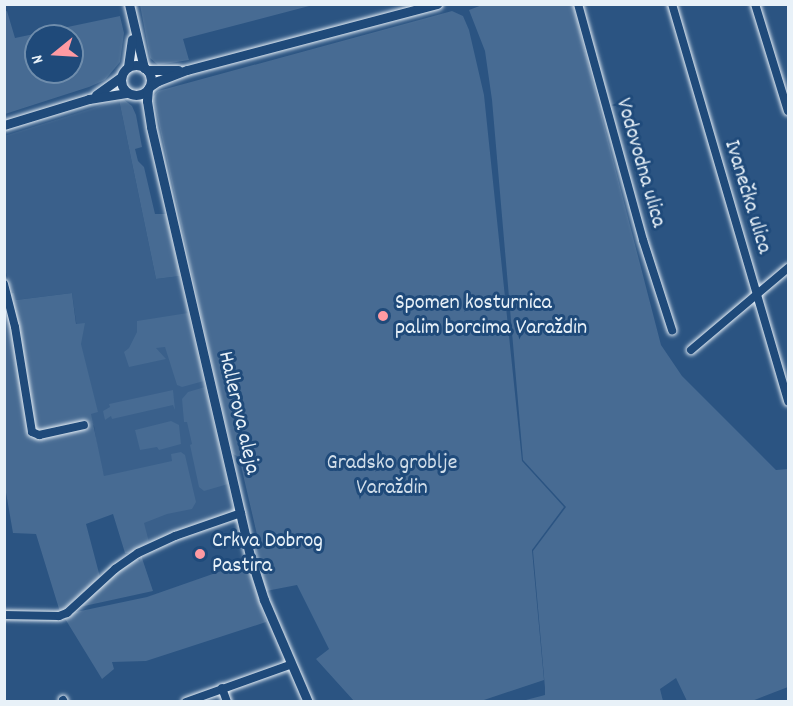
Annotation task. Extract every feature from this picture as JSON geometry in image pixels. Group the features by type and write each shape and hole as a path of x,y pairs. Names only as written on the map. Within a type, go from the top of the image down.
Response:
{"main road":[{"path":"129,4 145,69 151,78 149,88"},
{"path":"4,125 89,99 118,93 141,95 159,81 187,70 437,4"},
{"path":"89,99 121,77 128,67 131,56 132,21"},
{"path":"128,67 136,65 145,69 187,70"},
{"path":"121,77 122,86 130,94"},
{"name":"Hallerova aleja","path":"149,88 147,101 151,127 258,583 290,664 308,702"},
{"name":"Hallerova aleja","path":"130,94 140,105 151,127"}],"street":[{"name":"Vodovodna ulica","path":"578,4 640,230 672,330"},
{"name":"Ivanečka ulica","path":"672,4 789,401"},
{"path":"755,4 789,111"},
{"path":"691,350 789,267"},
{"path":"4,284 11,304 32,432 39,435 84,425"},
{"path":"4,615 59,616 67,613 115,569 138,554 175,536 241,513"},
{"path":"186,702 290,664"},
{"path":"222,688 227,702"}],"shaded area":[{"path":"119,100 156,279 180,276 234,511 175,531 130,555 111,501 99,459 94,426 90,421 72,293 16,300 5,270 4,136"}],"green space":[{"path":"140,4 313,5 183,39 189,60 158,65 150,58"},
{"path":"482,5 573,5 661,345 682,376 776,470 788,469 788,687 752,701 687,701 676,678 660,689 663,701 522,701 545,695 533,551 566,507 523,460 492,100 485,51 469,10"},
{"path":"7,11 15,38 24,36 24,84 84,84 84,24 82,24 120,16 124,33 120,62 105,80 5,114 4,12"},
{"name":"Gradsko groblje Varaždin","path":"452,11 463,16 469,30 484,95 522,461 564,507 532,550 544,680 481,701 354,701 316,659 329,649 297,585 266,591 254,543 258,539 239,457 233,454 153,97 158,91"},
{"path":"123,99 132,106 136,115 142,147 135,149 138,161 144,167 155,214 166,214 180,276 156,279 119,100"},
{"path":"14,293 16,300 72,293 76,324 85,323 81,344 98,412 91,414 104,476 172,461 171,454 181,452 185,455 196,502 192,509 167,514 144,523 149,542 129,553 125,553 113,514 86,524 100,577 60,612 36,534 13,533 4,481 4,294"},
{"path":"188,313 204,381 182,387 177,385 165,347 156,348 166,359 129,367 124,352 129,348 137,332 137,321"},
{"path":"205,387 228,484 204,491 199,487 187,422 184,422 182,399 188,392"},
{"path":"173,390 175,410 173,405 112,419 111,416 105,420 103,411 110,407 109,404"},
{"path":"171,421 179,425 181,444 159,450 157,447 140,450 135,430"},
{"path":"141,555 153,591 75,608 118,571 135,559 140,561"},
{"path":"247,562 266,622 146,661 112,662 114,669 102,679 64,617 71,613 147,597"}],"place":[{"name":"Spomen kosturnica palim borcima Varaždin","path":"383,316"},
{"name":"Crkva Dobrog Pastira","path":"200,554"}]}
